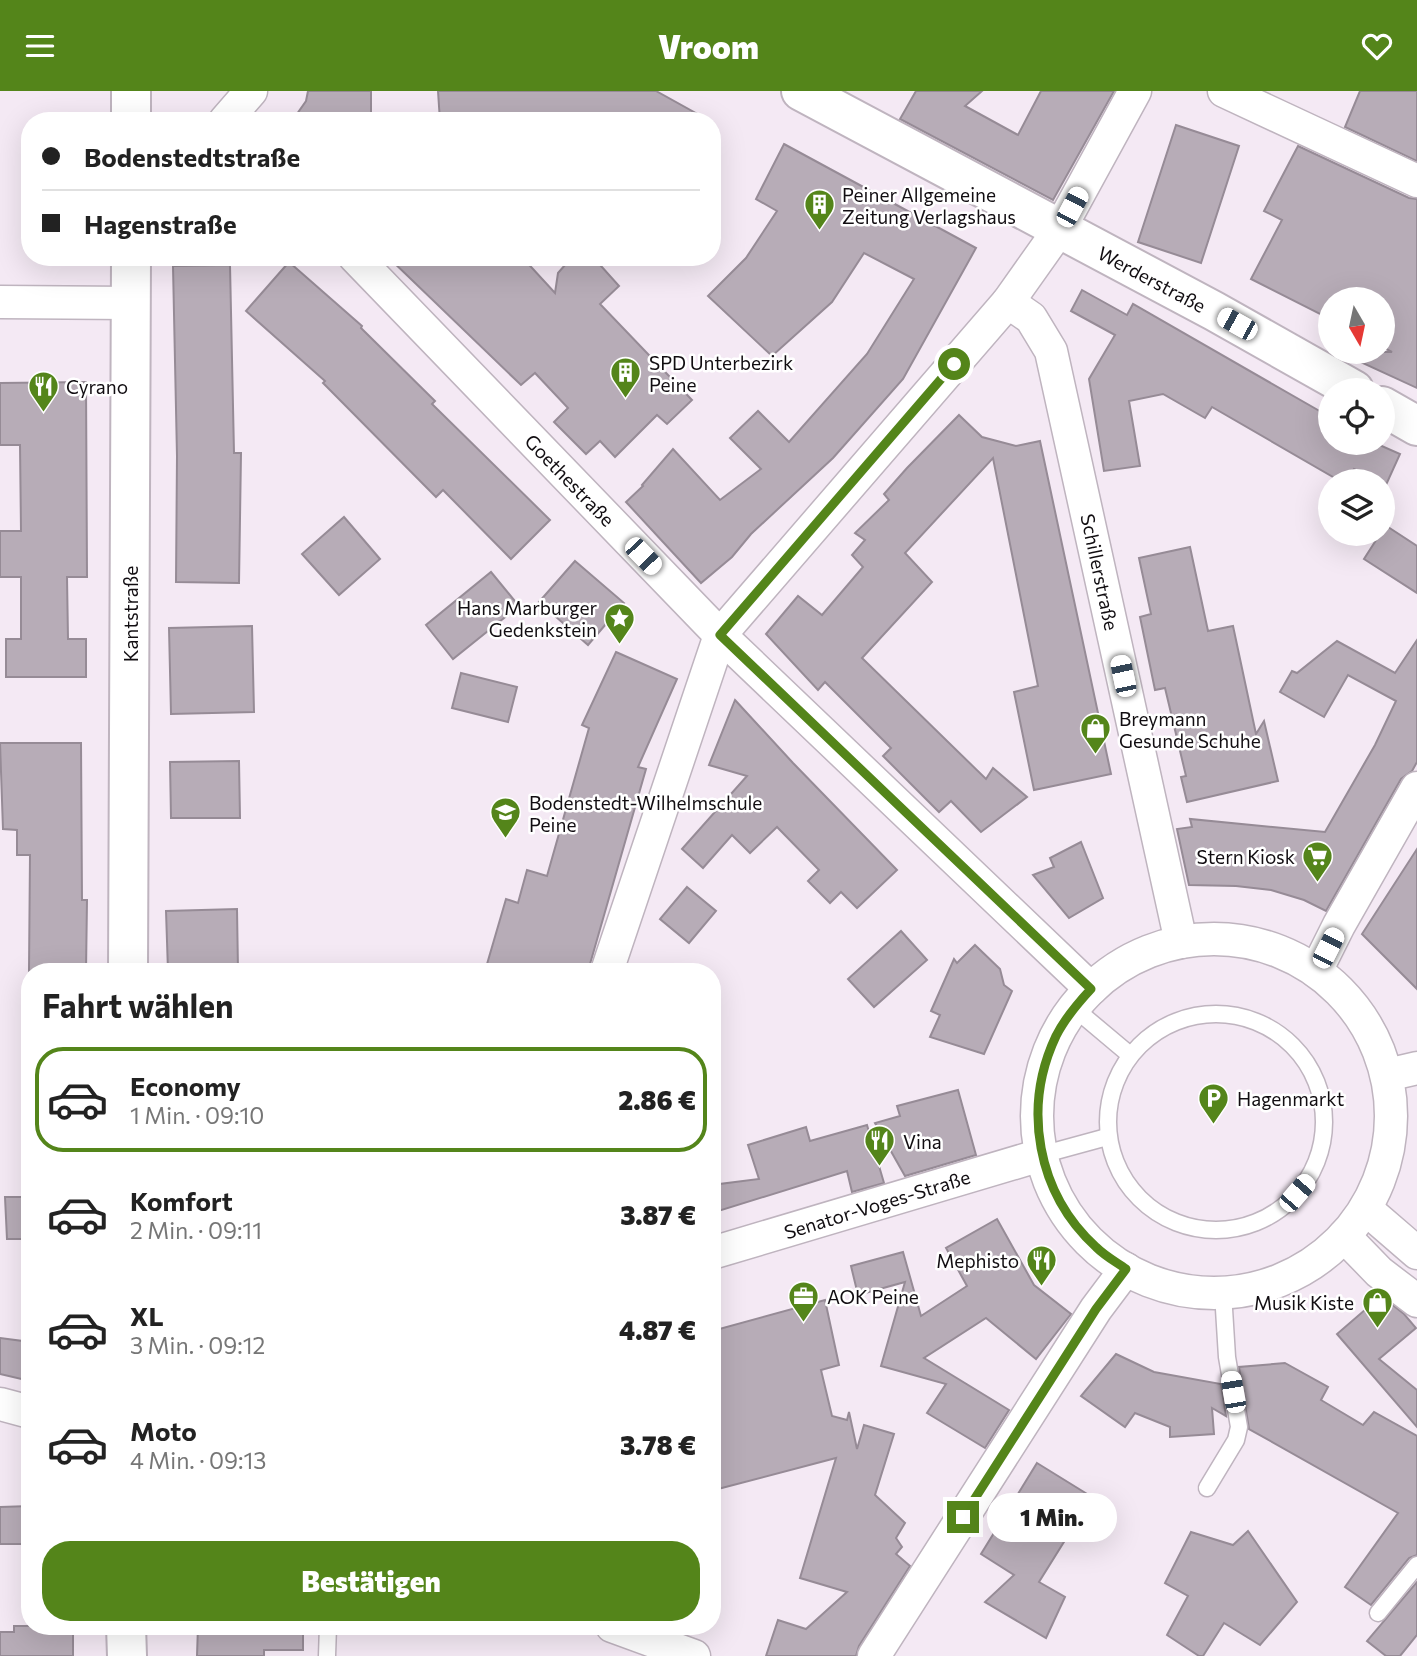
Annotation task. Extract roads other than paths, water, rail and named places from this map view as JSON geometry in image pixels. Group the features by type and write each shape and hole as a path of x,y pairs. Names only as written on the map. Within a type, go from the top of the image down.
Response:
{"street":[{"path":"131,91 131,112"},
{"path":"233,112 251,91"},
{"name":"Werderstraße","path":"802,91 1214,311 1333,378"},
{"path":"610,963 720,635 1008,302 1059,230 1135,91"},
{"path":"1224,91 1417,181"},
{"name":"Kantstraße","path":"128,963 131,266"},
{"name":"Goethestraße","path":"364,266 720,635 1083,998"},
{"path":"0,302 131,303"},
{"name":"Schillerstraße","path":"1008,302 1031,318 1051,351 1181,942"},
{"path":"1395,413 1417,426"},
{"path":"1317,971 1339,925 1417,789"},
{"path":"1217,939 1252,943 1286,954 1317,971 1341,992 1362,1017 1377,1045 1402,1072 1392,1109 1390,1144 1381,1177 1366,1209 1345,1237 1309,1266 1268,1285 1223,1293 1178,1289 1157,1283 1126,1269 1096,1248 1072,1221 1053,1190 1041,1155 1037,1125 1045,1063 1057,1034 1083,998 1118,968 1148,952 1181,942 1217,939"},
{"name":"Senator-Voges-Straße","path":"721,1250 1041,1155"},
{"path":"1366,1209 1417,1252"},
{"path":"1345,1237 1379,1272 1417,1301"},
{"path":"874,1656 1096,1309 1126,1269"},
{"path":"0,1403 21,1409"},
{"path":"126,1635 127,1656"},
{"path":"637,1635 694,1656"}],"lane":[{"path":"1083,998 1129,1055"},
{"path":"1216,1013 1249,1018 1279,1033 1303,1056 1318,1085 1325,1117 1321,1150 1307,1181 1286,1206 1257,1223 1225,1230 1192,1228 1161,1216 1135,1195 1117,1168 1107,1136 1107,1107 1115,1080 1129,1055 1153,1032 1184,1018 1216,1013"},
{"path":"1041,1155 1107,1136"},
{"path":"1207,1488 1236,1440 1239,1427 1227,1356 1223,1293"},
{"path":"1378,1613 1417,1565"},
{"path":"327,1656 328,1635"}],"place":[{"name":"Peiner Allgemeine Zeitung Verlagshaus","path":"819,232"},
{"name":"SPD Unterbezirk Peine","path":"626,400"},
{"name":"Cyrano","path":"43,413"},
{"name":"Hans Marburger Gedenkstein","path":"620,645"},
{"name":"Breymann Gesunde Schuhe","path":"1096,756"},
{"name":"Bodenstedt-Wilhelmschule Peine","path":"506,840"},
{"name":"Stern Kiosk","path":"1318,883"},
{"name":"Hagenmarkt","path":"1214,1125"},
{"name":"Vina","path":"880,1168"},
{"name":"Mephisto","path":"1042,1287"},
{"name":"AOK Peine","path":"804,1323"},
{"name":"Musik Kiste","path":"1377,1329"}]}
